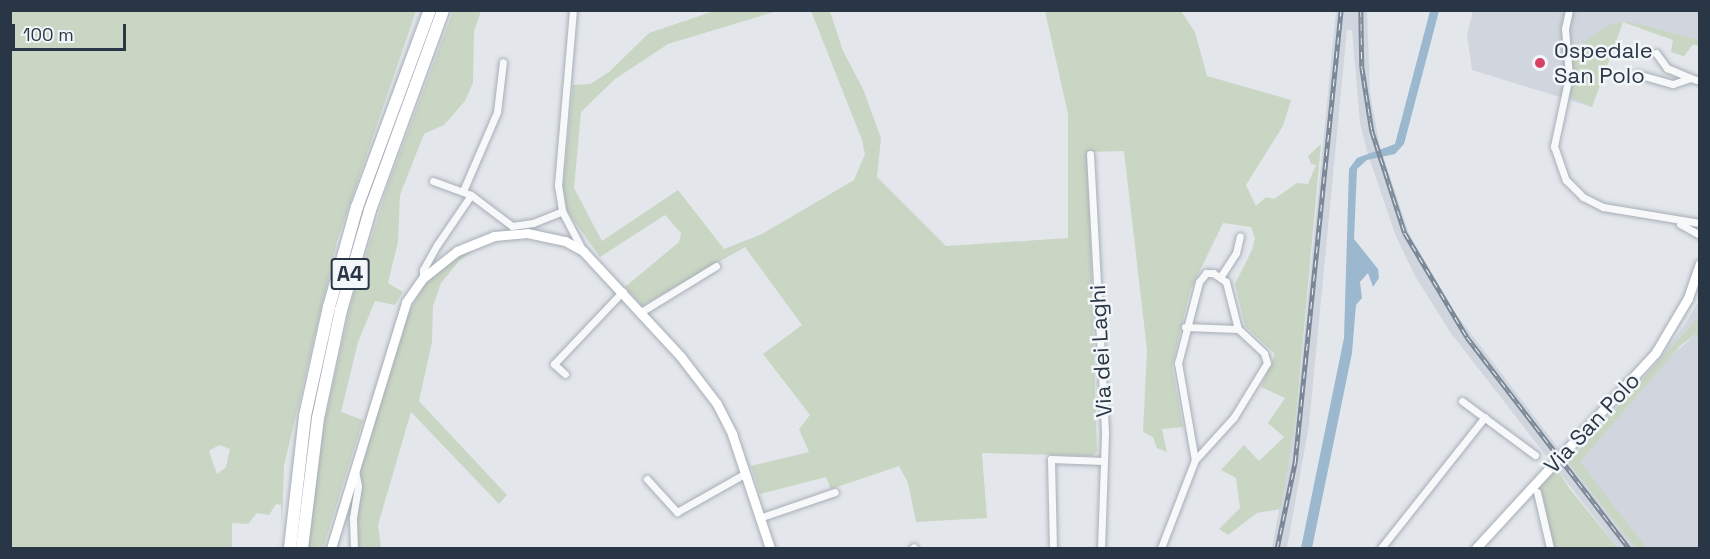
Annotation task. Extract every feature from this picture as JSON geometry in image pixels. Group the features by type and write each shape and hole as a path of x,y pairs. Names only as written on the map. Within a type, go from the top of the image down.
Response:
{"highway":[{"name":"A4","path":"290,549 305,416 329,307 357,207 430,10"},
{"name":"A4","path":"302,549 320,409 341,310 370,210 443,10"}],"street":[{"path":"573,10 566,123 558,185 562,211 583,251 623,291 717,404 746,473 770,549"},
{"path":"1569,10 1565,29 1569,76 1554,137 1561,172 1578,194 1596,204 1675,221 1700,223"},
{"path":"1656,53 1667,68 1700,81"},
{"path":"463,191 497,112 503,62"},
{"path":"1637,74 1673,84 1690,78"},
{"name":"Via dei Laghi","path":"1090,154 1104,461 1101,549"},
{"path":"433,181 471,195 512,226 533,223 562,211"},
{"path":"423,278 423,270 437,245 471,195"},
{"path":"1675,221 1700,235"},
{"path":"331,549 354,464 406,302 423,278 457,251 494,236 546,236 583,251"},
{"path":"1221,276 1236,253 1240,236"},
{"name":"Via San Polo","path":"1692,287 1700,264"},
{"path":"640,312 716,266"},
{"path":"1161,549 1195,460 1234,417 1267,363 1264,353 1238,329 1227,282 1221,276 1213,273 1202,276 1185,327 1179,372 1195,460"},
{"name":"Via San Polo","path":"1476,549 1644,366 1700,276"},
{"path":"565,374 554,364 623,291"},
{"path":"1185,327 1238,329"},
{"path":"1462,400 1535,454"},
{"path":"1381,549 1485,417"},
{"path":"1053,549 1051,459 1104,461"},
{"path":"354,464 358,486 353,518 354,549"},
{"path":"647,478 677,512 746,473"},
{"path":"759,518 835,492"},
{"path":"1537,492 1550,549"}],"shaded area":[{"path":"1336,11 1367,11 1370,93 1380,147 1410,236 1456,314 1635,548 1618,548 1450,332 1415,276 1395,234 1367,151 1360,123 1352,30 1347,30 1309,425 1287,548 1272,548 1296,417"},
{"name":"Ospedale San Polo","path":"1473,11 1699,11 1699,46 1693,44 1684,56 1671,52 1673,40 1623,22 1592,107 1472,70 1467,34"},
{"path":"1699,301 1699,316 1652,368 1684,326"},
{"path":"1696,334 1700,339 1699,548 1647,548 1579,462 1665,361"}],"green space":[{"path":"10,11 416,11 337,241 284,466 282,526 281,505 276,504 269,515 257,513 248,524 232,523 232,548 11,548","holes":["219,445 230,449 226,467 217,474 209,451"]},
{"path":"453,11 481,11 474,31 473,83 465,101 444,125 424,134 400,195 398,242 388,283 403,292 395,305 375,301 358,342 341,412 363,420 323,548 308,548 317,455 351,303 386,191"},
{"path":"714,11 777,11 668,44 615,79 581,112 574,188 602,241 678,190 724,249 762,234 854,180 865,154 862,140 811,11 830,11 843,51 863,89 881,138 877,177 946,246 1068,238 1068,114 1045,11 1181,11 1195,32 1207,76 1291,100 1283,126 1246,185 1256,206 1266,197 1274,199 1297,183 1308,184 1316,165 1311,164 1308,156 1321,144 1296,417 1281,509 1257,513 1228,535 1219,529 1240,508 1236,478 1221,470 1244,445 1259,461 1284,437 1268,423 1285,398 1261,387 1275,354 1245,326 1235,284 1252,250 1255,238 1251,227 1223,223 1190,291 1172,366 1183,427 1162,429 1167,452 1157,448 1153,437 1143,432 1147,350 1124,151 1088,152 1097,452 1092,456 982,453 987,518 916,522 908,483 899,466 831,489 826,477 760,494 751,466 809,452 799,429 810,415 763,354 802,325 745,247 642,306 625,287 679,242 681,233 665,215 600,257 567,211 563,189 573,85 590,84 609,72 649,33"},
{"path":"1623,22 1631,22 1699,40 1699,46 1693,44 1684,56 1671,52 1673,40"},
{"path":"1623,22 1592,107 1568,96 1574,49 1609,25"},
{"path":"485,242 459,261 441,283 433,306 432,342 419,401 507,495 499,504 411,412 378,525 381,548 358,548 356,521 361,465 367,450 364,449 404,321 426,282 453,259"},
{"path":"1699,316 1698,342 1696,334 1681,345 1580,462 1647,548 1635,548 1568,462"},
{"path":"1557,469 1569,488 1618,548 1553,548 1539,488"}],"water":[{"path":"1430,11 1439,11 1404,144 1395,154 1367,160 1357,169 1354,239 1378,269 1379,278 1373,287 1368,273 1360,282 1362,298 1356,305 1352,353 1312,548 1301,548 1344,338 1349,169 1357,158 1395,144"}],"railway":[{"path":"1277,548 1295,462 1341,10"},
{"path":"1361,10 1362,67 1372,131 1405,233 1467,337 1629,548"}],"place":[{"name":"Ospedale San Polo","path":"1540,63"}]}
